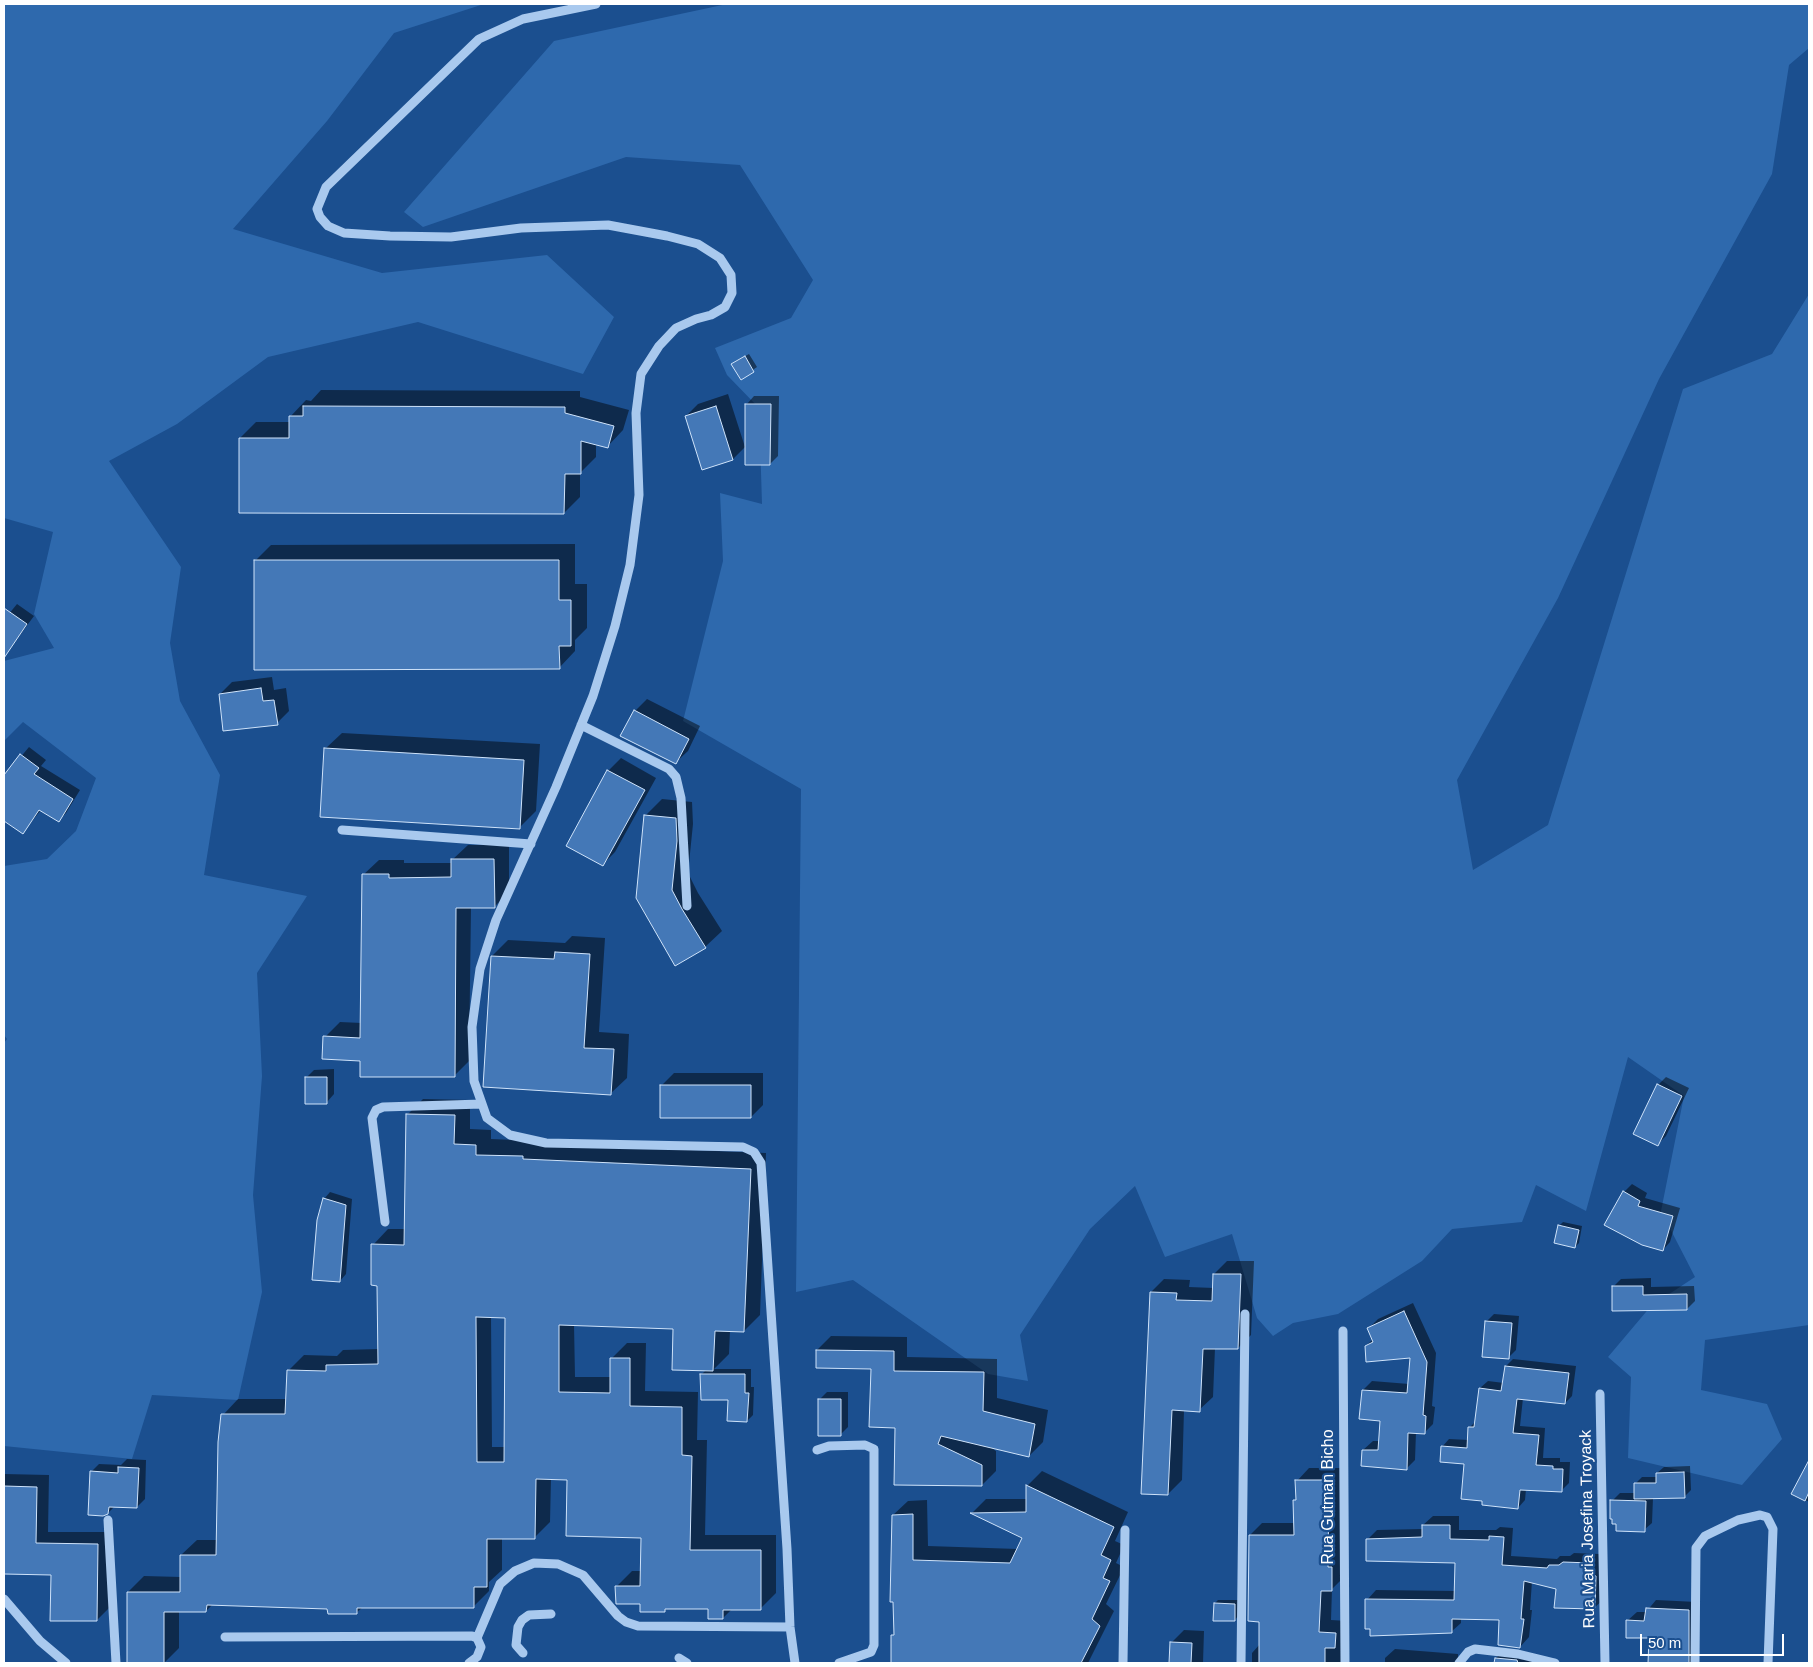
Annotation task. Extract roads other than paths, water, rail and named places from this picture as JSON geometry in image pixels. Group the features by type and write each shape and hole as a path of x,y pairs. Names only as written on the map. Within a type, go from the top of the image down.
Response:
{"street":[{"path":"596,4 523,19 479,39 326,187 317,209 320,218 328,226 344,233 390,236 451,237 522,228 608,225 668,236 698,244 720,258 731,275 732,293 725,307 711,315 676,328 659,346 641,374 636,413 639,495 630,565 615,626 593,696 531,844 496,920 480,969 472,1027 474,1081 487,1118 510,1135 546,1143 743,1147 754,1152 761,1163 787,1549 790,1627 795,1663"},
{"path":"581,725 669,770 676,777 681,798 687,906"},
{"path":"342,830 531,844"},
{"path":"385,1222 372,1118 376,1110 384,1107 482,1104"},
{"path":"1241,1663 1246,1314"},
{"name":"Rua Gutman Bicho","path":"1343,1331 1345,1663"},
{"name":"Rua Maria Josefina Troyack","path":"1600,1394 1605,1663"},
{"path":"817,1450 829,1446 865,1445 874,1449 874,1645 871,1652 838,1663"},
{"path":"1695,1663 1696,1548 1705,1536 1738,1520 1760,1515 1767,1517 1773,1529 1768,1663"},
{"path":"108,1520 116,1663"},
{"path":"1123,1663 1125,1530"},
{"path":"469,1663 479,1653 481,1647 477,1638 500,1584 515,1571 534,1563 558,1564 583,1575 618,1616 626,1622 638,1626 790,1627"},
{"path":"4,1600 40,1642 66,1663"},
{"path":"523,1653 516,1646 518,1627 522,1620 529,1616 551,1614"},
{"path":"225,1637 467,1636 477,1638"},
{"path":"1459,1663 1468,1652 1476,1649 1518,1654 1555,1663"}]}
